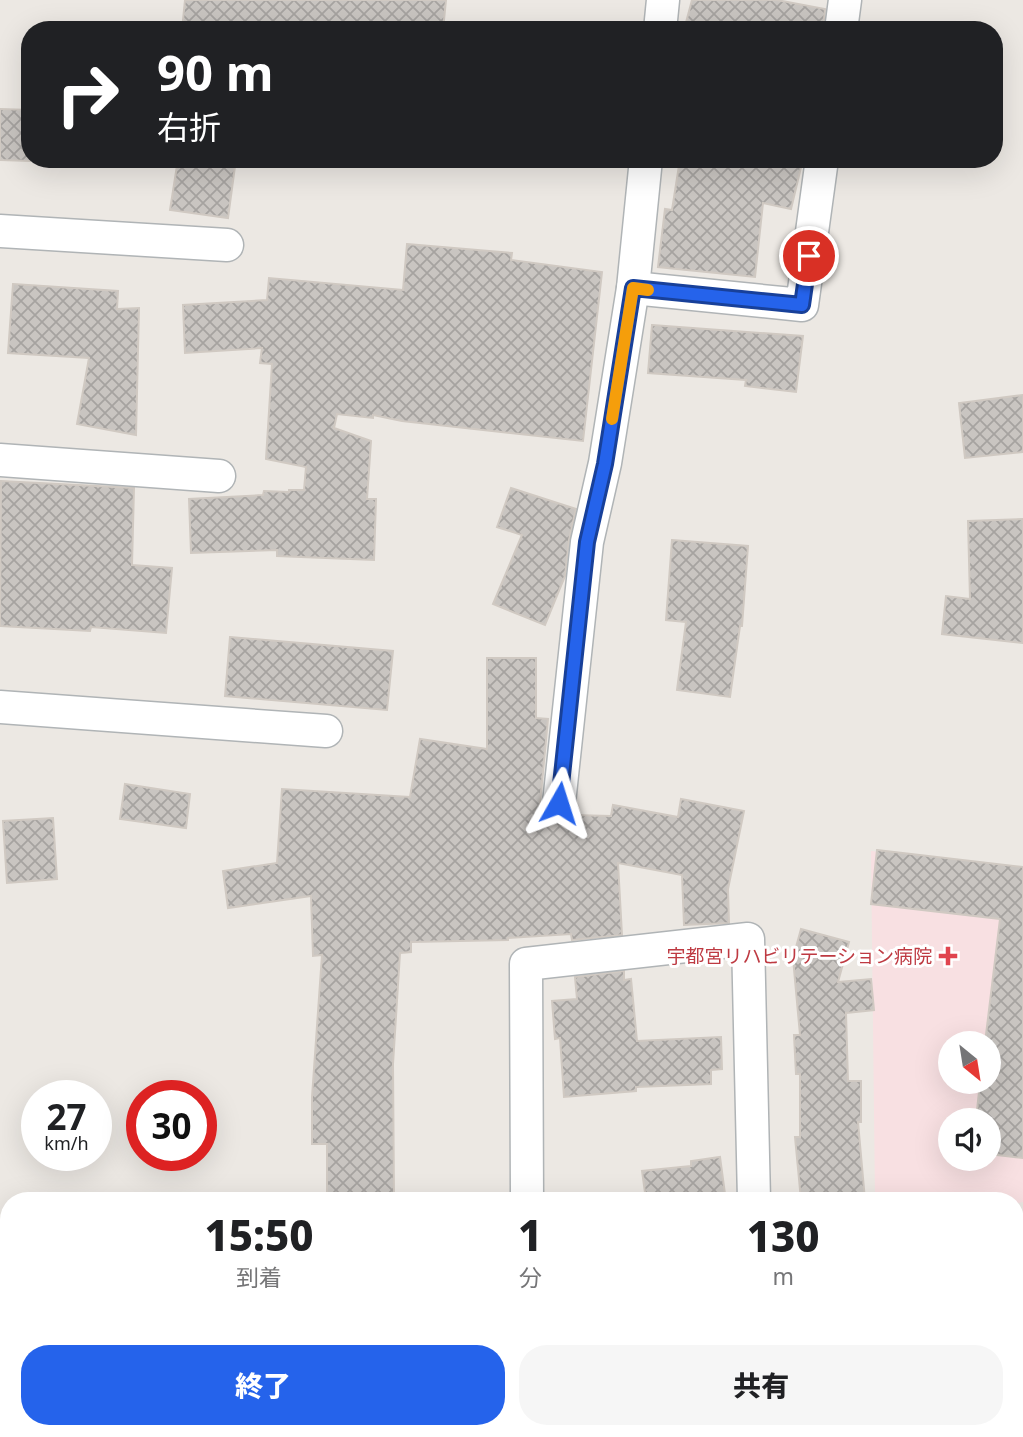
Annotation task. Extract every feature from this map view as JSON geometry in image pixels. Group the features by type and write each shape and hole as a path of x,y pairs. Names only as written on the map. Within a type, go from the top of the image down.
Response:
{"street":[{"path":"661,21 663,0"},
{"path":"842,21 845,0"},
{"path":"559,803 587,542 605,464 633,288 645,168"},
{"path":"633,288 802,305 821,168"},
{"path":"0,231 227,245"},
{"path":"0,460 219,476"},
{"path":"0,706 326,731"},
{"path":"527,1192 526,964 748,939 754,1192"}],"shaded area":[{"name":"宇都宮リハビリテーション病院","path":"871,851 1023,868 1023,1192 875,1192"}],"building":[{"path":"185,0 446,0 444,21 183,21"},
{"path":"692,0 777,0 825,9 824,21 686,21"},
{"path":"0,109 21,110 21,161 0,160"},
{"path":"177,168 235,168 228,218 170,210"},
{"path":"679,168 801,168 791,209 763,203 755,277 658,267 665,209 672,210"},
{"path":"407,244 512,253 511,260 602,272 583,441 402,421 373,415 373,418 337,414 334,428 371,441 367,499 376,499 374,560 277,556 277,550 191,553 189,499 263,495 264,491 304,490 306,467 266,459 272,364 260,363 262,348 185,353 183,305 267,300 269,278 403,290"},
{"path":"13,284 118,291 117,309 139,308 136,435 77,424 89,358 8,353"},
{"path":"652,325 803,336 796,392 745,386 746,380 648,373"},
{"path":"1023,395 1023,452 965,458 959,403"},
{"path":"1,481 134,488 132,565 172,568 166,633 91,627 90,631 0,626"},
{"path":"511,488 576,509 565,576 545,625 493,604 522,535 497,527"},
{"path":"1023,519 1023,643 942,634 946,596 970,599 968,521"},
{"path":"672,540 748,546 742,626 730,697 677,690 686,622 666,620"},
{"path":"230,637 393,651 387,710 225,696"},
{"path":"487,658 536,658 536,718 548,719 539,814 558,821 573,815 611,816 613,805 678,817 681,799 744,811 728,889 729,923 684,925 682,875 618,863 622,935 572,940 571,934 508,940 411,942 411,952 400,953 393,1064 394,1192 327,1192 327,1144 312,1144 312,1097 322,955 313,956 311,896 228,908 223,871 277,863 282,789 410,797 420,739 487,749"},
{"path":"125,784 190,794 186,828 120,819"},
{"path":"53,818 57,879 7,883 3,821"},
{"path":"877,850 1023,867 1023,1158 1001,1155 1001,1108 977,1108 979,1094 1001,1094 1001,1031 986,1031 1000,919 871,904"},
{"path":"801,929 849,942 838,982 871,979 874,1010 846,1013 848,1081 861,1081 861,1122 858,1122 864,1192 800,1192 795,1137 800,1137 800,1074 796,1074 794,1035 800,1035 793,958"},
{"path":"624,971 624,980 631,979 637,1041 721,1037 722,1069 711,1070 711,1084 636,1087 636,1091 564,1097 560,1038 555,1039 552,1001 577,999 575,977"},
{"path":"720,1157 725,1192 645,1192 642,1171 691,1166 691,1161"}],"slow traffic":[{"path":"612,419 633,288 648,290"}],"place":[{"name":"宇都宮リハビリテーション病院","path":"948,956"}],"route":[{"path":"559,803 587,542 605,464 633,288 802,305 809,256"}]}
